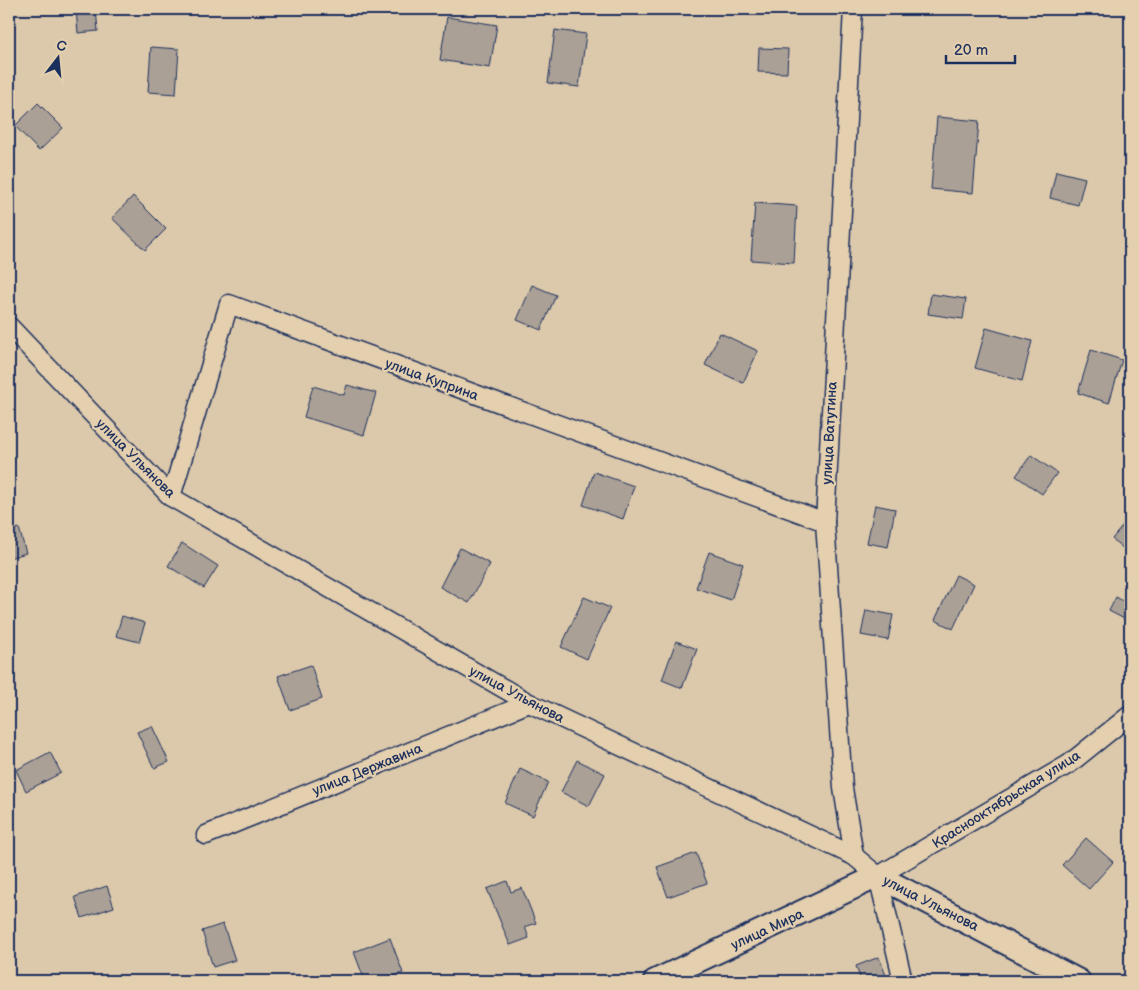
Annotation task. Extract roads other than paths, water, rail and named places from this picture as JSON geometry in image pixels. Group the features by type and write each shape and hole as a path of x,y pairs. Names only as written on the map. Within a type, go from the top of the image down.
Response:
{"street":[{"name":"улица Ватутина","path":"852,9 825,522 844,788 854,856"},
{"name":"улица Куприна","path":"171,497 229,304 825,522"},
{"name":"улица Ульянова","path":"9,326 171,497 529,703 854,856 878,876 1079,981"},
{"name":"улица Державина","path":"206,835 529,703"},
{"name":"Краснооктябрьская улица","path":"878,876 1069,764 1130,715"},
{"name":"улица Мира","path":"655,981 878,876"},
{"path":"878,876 903,981"}]}
